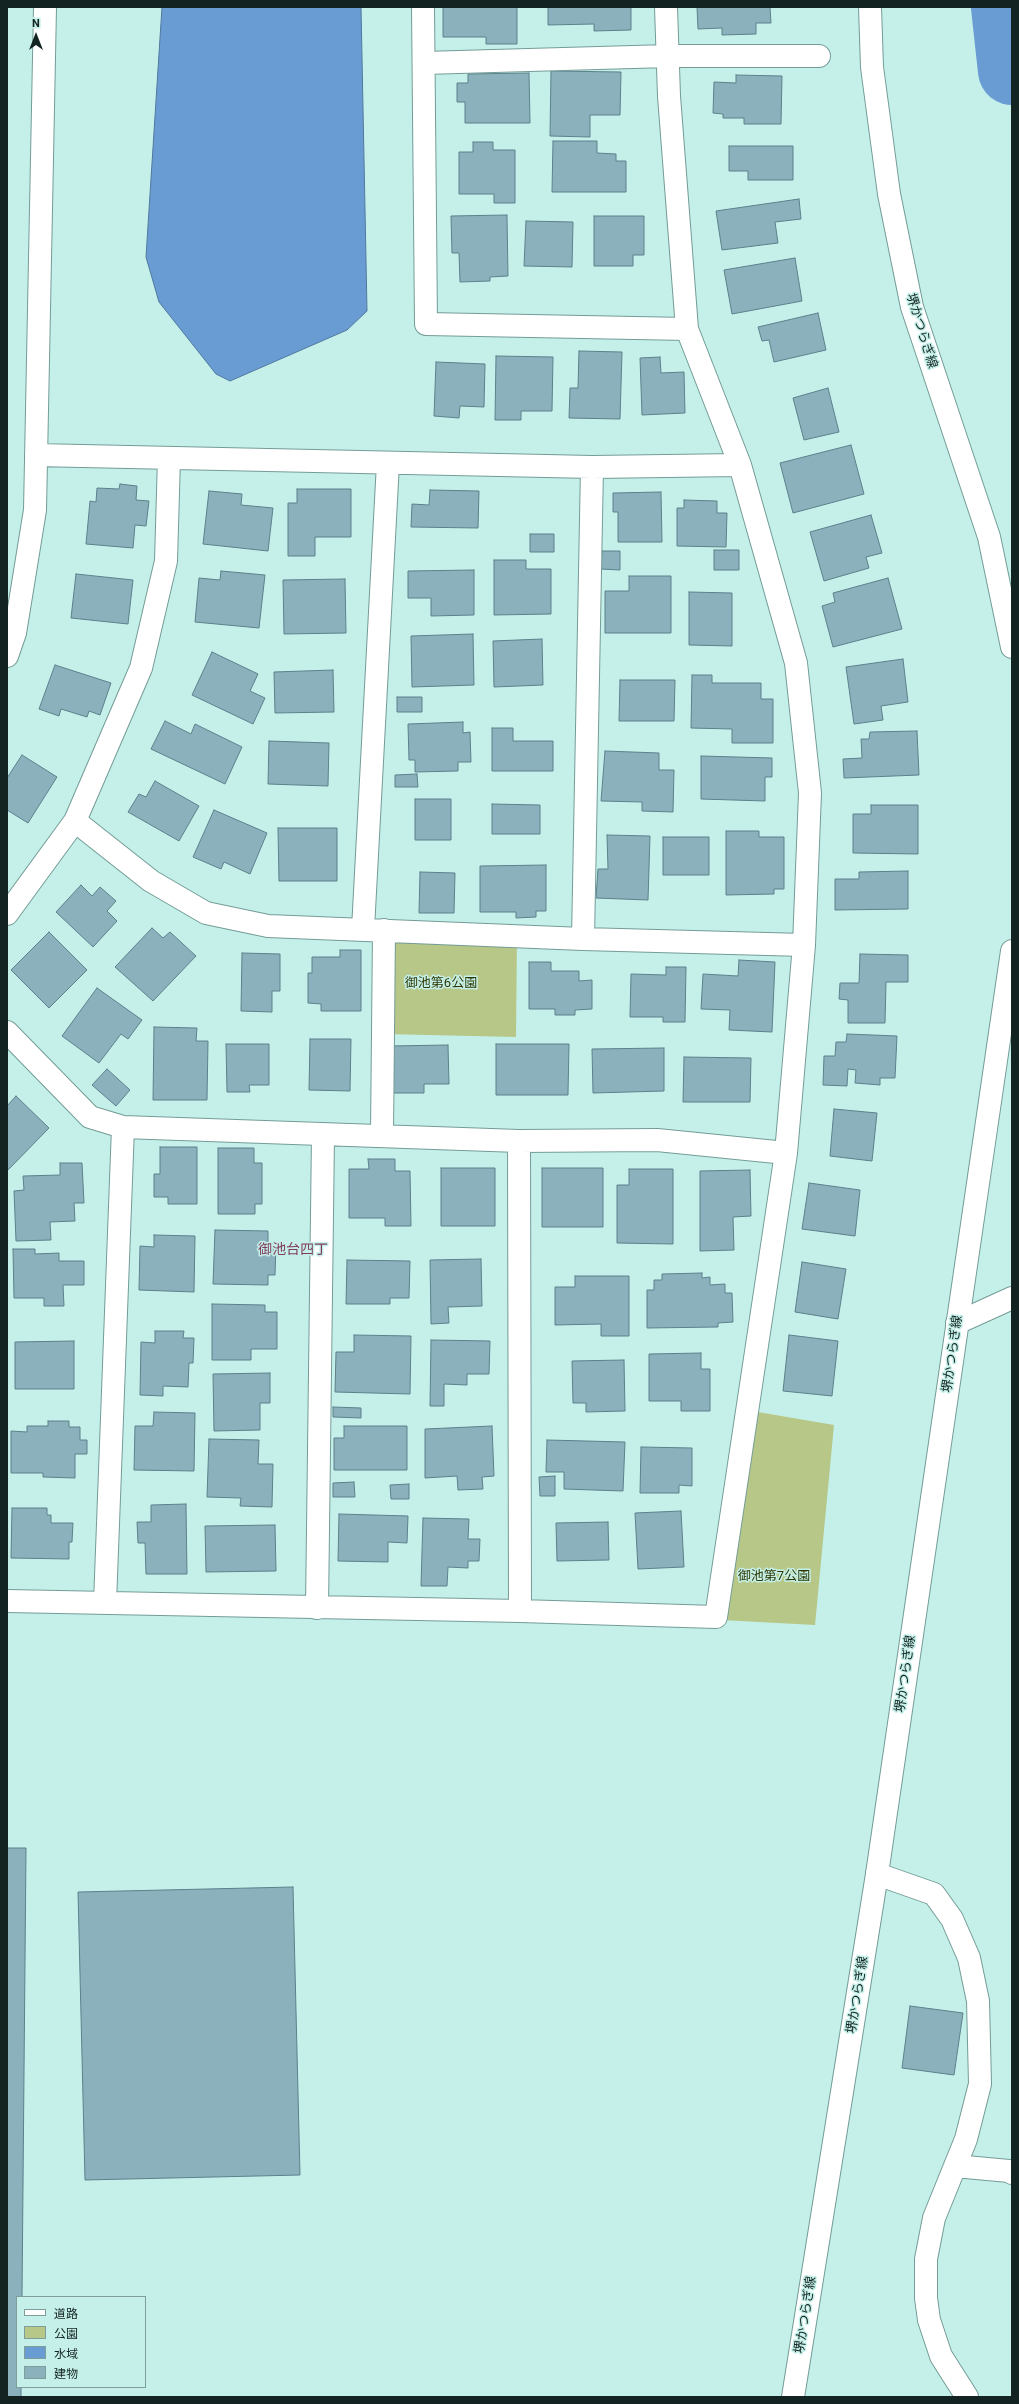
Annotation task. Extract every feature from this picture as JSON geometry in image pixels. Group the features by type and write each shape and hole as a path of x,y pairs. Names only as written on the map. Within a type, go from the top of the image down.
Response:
{"street":[{"path":"7,656 15,633 35,510 45,7"},
{"path":"423,7 426,324 687,329"},
{"path":"7,1601 520,1611 716,1617 786,1153 804,945 810,793 796,663 740,465 687,329 666,7"},
{"name":"堺かつらぎ線","path":"870,7 872,67 888,194 912,308 989,537 1012,648"},
{"path":"424,62 668,56 819,56"},
{"path":"36,455 592,467 740,465"},
{"path":"7,914 75,821 141,668 166,561 169,458"},
{"path":"382,1134 374,930 388,463"},
{"path":"583,939 592,467"},
{"path":"75,821 150,880 206,913 268,926 583,939 804,945"},
{"name":"堺かつらぎ線","path":"793,2397 877,1874 1012,951"},
{"path":"7,1032 90,1117 123,1127 323,1135 382,1134 519,1141 658,1140 786,1153"},
{"path":"105,1603 123,1127"},
{"path":"317,1608 323,1135"},
{"path":"519,1141 520,1611"},
{"path":"957,1323 1012,1298"},
{"path":"877,1874 934,1894 952,1919 969,1958 978,2001 980,2084 966,2139 934,2218 926,2259 926,2298 929,2320 941,2356 967,2397"},
{"path":"955,2166 1011,2171"}],"green space":[{"name":"御池第6公園","path":"384,930 517,936 516,1037 383,1034"},
{"name":"御池第7公園","path":"752,1411 834,1425 815,1625 721,1620"}],"water":[{"path":"162,7 361,7 367,311 347,330 230,381 216,374 159,302 146,257"}],"building":[{"path":"443,7 517,7 517,44 486,44 486,37 443,37"},
{"path":"548,7 631,7 631,30 594,31 594,24 548,25"},
{"path":"697,7 770,7 771,23 756,23 756,34 722,35 722,28 698,29"},
{"path":"551,71 621,72 620,115 590,115 590,137 550,136"},
{"path":"529,73 530,123 465,123 465,102 457,102 457,83 468,83 468,74"},
{"path":"736,75 782,76 781,124 744,124 744,118 723,118 723,114 713,113 714,82 736,83"},
{"path":"553,141 597,141 597,153 616,154 616,161 626,161 626,192 552,192"},
{"path":"473,142 493,142 493,150 515,150 515,203 494,203 494,194 459,194 459,152 473,152"},
{"path":"729,146 793,146 793,180 748,180 748,171 729,171"},
{"path":"799,199 801,219 775,222 778,243 722,250 716,211"},
{"path":"507,215 508,276 490,277 490,281 460,282 459,253 452,253 451,216"},
{"path":"594,216 644,216 644,255 633,255 633,266 594,266"},
{"path":"526,221 573,222 572,267 524,266"},
{"path":"795,258 802,301 732,314 724,270"},
{"path":"818,313 826,350 774,362 769,340 762,341 758,327"},
{"path":"579,351 622,352 620,419 569,418 570,388 578,388"},
{"path":"496,356 553,357 552,411 521,411 521,420 495,420"},
{"path":"660,357 661,373 684,372 685,413 642,415 640,358"},
{"path":"436,362 485,364 484,407 460,406 459,418 434,416"},
{"path":"828,388 839,432 804,440 793,398"},
{"path":"851,445 864,494 793,513 780,463"},
{"path":"120,484 137,486 136,500 149,501 146,526 135,525 133,548 86,544 90,501 96,502 97,488 119,489"},
{"path":"297,489 351,489 351,537 315,537 315,556 288,556 288,503 297,503"},
{"path":"430,490 479,491 478,528 411,527 412,504 429,505"},
{"path":"209,491 242,494 241,505 273,508 268,551 203,544"},
{"path":"661,492 662,542 618,542 618,512 613,512 613,493"},
{"path":"684,500 717,501 717,513 727,513 726,547 677,546 677,508 684,508"},
{"path":"871,515 882,553 866,557 869,568 824,581 810,532"},
{"path":"530,534 554,534 554,552 530,552"},
{"path":"714,550 739,550 739,570 714,570"},
{"path":"602,551 620,551 620,570 601,569"},
{"path":"494,560 526,560 526,569 551,569 551,614 494,615"},
{"path":"474,570 474,615 431,616 431,598 408,598 408,571"},
{"path":"221,571 265,575 259,628 195,622 199,578 220,580"},
{"path":"76,574 133,580 128,624 71,618"},
{"path":"629,576 671,576 671,633 605,633 605,591 629,591"},
{"path":"888,578 902,629 833,647 822,606 835,602 833,593"},
{"path":"345,579 346,633 284,634 283,580"},
{"path":"689,592 732,593 732,646 689,645"},
{"path":"473,634 474,685 412,687 411,636"},
{"path":"542,639 543,685 494,687 493,641"},
{"path":"212,652 258,674 250,691 265,698 253,724 192,695"},
{"path":"903,659 908,702 881,706 883,720 854,724 846,667"},
{"path":"55,665 111,683 100,715 89,711 87,717 61,709 59,716 39,709"},
{"path":"333,670 334,712 275,713 274,672"},
{"path":"692,675 712,675 712,683 761,683 761,699 773,699 773,743 732,743 732,729 691,728"},
{"path":"620,680 675,680 674,721 619,721"},
{"path":"397,697 422,697 422,712 397,712"},
{"path":"165,721 191,734 195,724 242,747 225,784 151,749"},
{"path":"463,722 463,733 470,732 471,762 458,762 458,771 415,772 415,760 409,760 408,724"},
{"path":"492,728 513,728 513,741 553,741 553,771 492,771"},
{"path":"917,731 919,775 844,778 843,759 862,758 861,739 869,739 870,732"},
{"path":"269,741 329,743 328,786 268,784"},
{"path":"605,751 659,753 659,770 674,770 673,812 642,811 642,802 601,801"},
{"path":"22,755 57,777 28,823 7,810 7,778"},
{"path":"701,756 772,758 772,777 765,777 765,801 701,799"},
{"path":"417,774 418,787 395,787 395,775"},
{"path":"155,781 199,806 179,841 128,812 139,794 146,797"},
{"path":"415,799 451,799 451,840 415,840"},
{"path":"492,804 540,805 540,834 492,834"},
{"path":"871,805 918,805 918,854 853,853 853,814 871,814"},
{"path":"214,810 267,833 250,874 224,862 221,869 193,857"},
{"path":"278,828 337,828 337,881 279,881"},
{"path":"726,831 759,831 759,837 784,837 784,889 774,889 774,894 726,895"},
{"path":"607,835 650,836 648,900 596,898 598,869 608,869"},
{"path":"663,837 709,837 709,875 663,875"},
{"path":"546,865 546,911 536,911 536,917 516,918 516,912 480,912 480,866"},
{"path":"908,871 908,909 835,910 835,879 859,879 859,872"},
{"path":"420,872 455,873 454,913 419,913"},
{"path":"81,885 92,896 100,887 116,901 107,911 117,921 93,947 56,912"},
{"path":"152,928 163,938 170,932 196,956 153,1001 115,967"},
{"path":"49,932 87,970 49,1008 11,970"},
{"path":"340,950 361,950 361,1011 321,1011 321,1004 308,1003 308,973 312,973 312,957 340,957"},
{"path":"242,953 280,954 280,991 272,991 272,1012 241,1011"},
{"path":"860,954 908,955 908,982 886,982 885,1023 848,1023 848,1000 839,999 840,983 859,983"},
{"path":"739,960 775,962 772,1032 729,1030 730,1010 701,1009 703,974 738,976"},
{"path":"529,962 551,962 551,971 579,971 579,981 592,980 592,1009 575,1010 575,1015 555,1015 555,1009 529,1009"},
{"path":"666,967 686,967 685,1022 663,1022 663,1017 630,1017 631,974 666,975"},
{"path":"97,988 142,1020 128,1039 121,1034 99,1063 62,1036"},
{"path":"154,1027 197,1028 196,1041 208,1041 207,1100 153,1100"},
{"path":"847,1034 897,1036 895,1078 880,1078 880,1085 855,1083 856,1070 848,1069 847,1086 823,1085 824,1056 835,1056 836,1042 846,1042"},
{"path":"310,1039 351,1039 350,1091 309,1090"},
{"path":"226,1044 269,1044 269,1085 249,1085 250,1092 227,1092"},
{"path":"496,1044 569,1044 568,1095 496,1095"},
{"path":"448,1045 449,1084 424,1084 424,1093 391,1093 390,1046"},
{"path":"664,1048 664,1091 593,1093 592,1049"},
{"path":"684,1057 751,1058 750,1102 683,1102"},
{"path":"107,1069 130,1090 116,1106 92,1085"},
{"path":"16,1096 49,1128 7,1171 7,1106"},
{"path":"834,1109 877,1113 872,1161 830,1156"},
{"path":"160,1147 197,1147 197,1204 168,1204 168,1197 154,1197 154,1174 160,1174"},
{"path":"218,1148 254,1148 254,1163 262,1163 262,1204 255,1204 255,1214 218,1214"},
{"path":"368,1159 395,1159 395,1171 410,1171 411,1226 385,1226 385,1218 349,1218 349,1169 369,1169"},
{"path":"60,1163 82,1163 84,1203 74,1203 75,1221 50,1222 51,1240 16,1241 14,1191 24,1190 23,1176 60,1175"},
{"path":"441,1168 495,1168 495,1226 441,1226"},
{"path":"542,1168 603,1168 603,1227 542,1227"},
{"path":"629,1169 673,1169 673,1244 617,1243 617,1185 629,1185"},
{"path":"750,1170 751,1216 733,1217 734,1250 700,1251 700,1171"},
{"path":"809,1183 860,1190 855,1236 802,1229"},
{"path":"215,1230 268,1231 268,1243 276,1243 275,1275 268,1275 268,1285 213,1284"},
{"path":"154,1235 195,1236 194,1292 139,1290 140,1246 154,1247"},
{"path":"13,1249 35,1249 35,1254 59,1253 59,1261 84,1261 84,1285 63,1285 64,1306 44,1306 44,1298 14,1298"},
{"path":"481,1259 482,1306 448,1307 449,1323 431,1324 430,1260"},
{"path":"347,1260 410,1261 409,1298 390,1298 390,1304 346,1304"},
{"path":"802,1262 846,1269 838,1319 795,1312"},
{"path":"702,1273 702,1278 710,1277 710,1285 725,1284 725,1293 732,1293 733,1322 718,1323 718,1327 647,1328 647,1290 654,1290 654,1280 662,1280 662,1274"},
{"path":"575,1276 629,1276 629,1336 601,1336 601,1324 555,1325 555,1287 575,1287"},
{"path":"212,1304 265,1305 265,1312 277,1312 277,1349 251,1349 251,1360 212,1360"},
{"path":"155,1331 184,1331 183,1338 194,1338 193,1363 189,1363 188,1387 163,1386 163,1396 140,1395 141,1342 155,1343"},
{"path":"354,1335 411,1336 410,1394 335,1392 336,1352 354,1352"},
{"path":"789,1335 838,1341 832,1396 783,1391"},
{"path":"431,1340 490,1341 489,1374 467,1374 467,1385 444,1384 444,1406 430,1406"},
{"path":"74,1341 74,1389 15,1389 15,1342"},
{"path":"701,1353 701,1369 710,1369 710,1411 681,1411 681,1401 649,1401 649,1354"},
{"path":"624,1360 625,1411 586,1412 586,1403 573,1403 572,1361"},
{"path":"270,1373 270,1403 260,1403 260,1430 214,1431 213,1374"},
{"path":"333,1407 361,1408 361,1418 333,1417"},
{"path":"154,1412 195,1413 194,1471 134,1470 135,1426 153,1426"},
{"path":"48,1421 69,1421 69,1427 80,1427 80,1440 87,1440 87,1454 75,1454 75,1478 43,1477 43,1473 11,1473 11,1431 27,1432 27,1426 48,1426"},
{"path":"344,1426 407,1426 407,1470 334,1470 334,1438 344,1438"},
{"path":"492,1426 494,1476 482,1477 483,1489 458,1490 457,1476 425,1478 425,1429"},
{"path":"209,1439 259,1440 258,1464 273,1464 272,1507 240,1506 241,1498 207,1497"},
{"path":"547,1440 625,1442 623,1491 564,1489 564,1472 546,1472"},
{"path":"641,1447 692,1448 692,1486 679,1485 679,1493 640,1493"},
{"path":"555,1476 555,1496 540,1496 539,1477"},
{"path":"354,1482 355,1497 333,1497 333,1483"},
{"path":"409,1484 409,1499 391,1499 390,1485"},
{"path":"186,1504 187,1574 146,1574 145,1543 138,1543 137,1522 151,1522 151,1505"},
{"path":"12,1508 47,1508 47,1515 51,1515 51,1523 73,1523 72,1542 69,1542 69,1559 11,1558"},
{"path":"681,1511 684,1567 638,1569 635,1513"},
{"path":"339,1514 408,1516 407,1543 388,1542 388,1562 338,1561"},
{"path":"423,1518 469,1519 468,1539 480,1539 479,1561 468,1561 468,1568 448,1567 447,1586 421,1586"},
{"path":"608,1522 609,1560 557,1561 556,1523"},
{"path":"275,1525 276,1571 206,1572 205,1526"},
{"path":"7,1848 26,1848 22,2296 16,2296 16,2388 21,2388 21,2397 7,2397"},
{"path":"293,1887 300,2175 85,2180 78,1892"},
{"path":"910,2006 963,2013 954,2075 902,2068"}],"waterway":[{"path":"1005,7 1012,71"}],"district":[{"name":"御池台四丁","path":"293,1250"}]}
